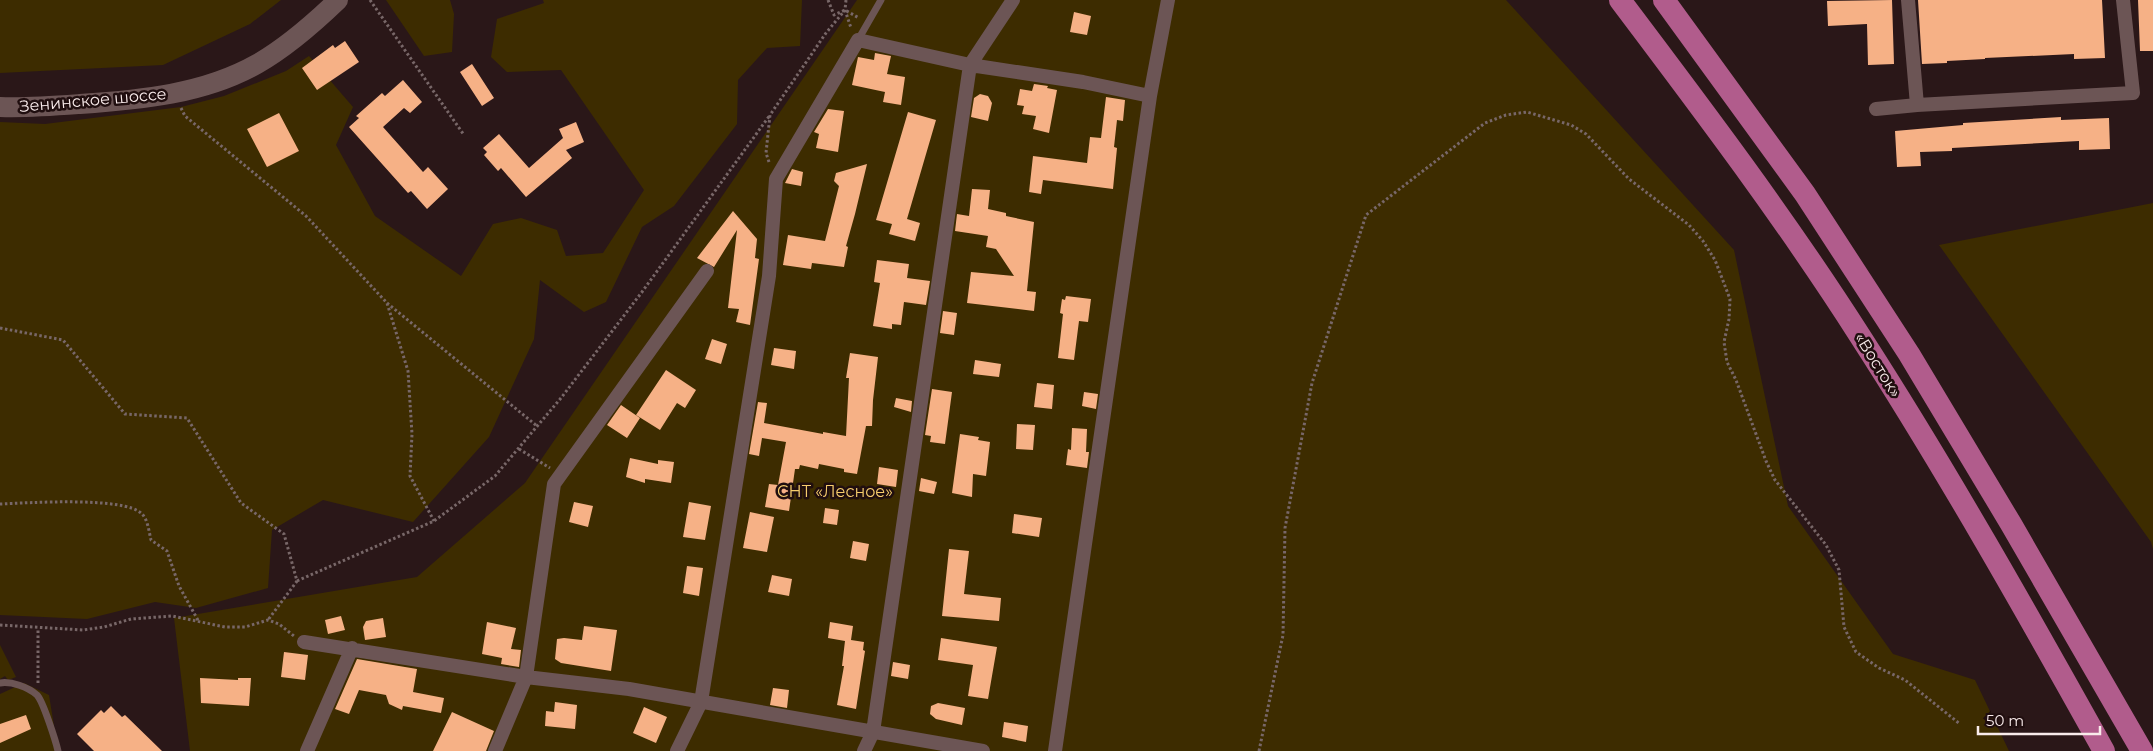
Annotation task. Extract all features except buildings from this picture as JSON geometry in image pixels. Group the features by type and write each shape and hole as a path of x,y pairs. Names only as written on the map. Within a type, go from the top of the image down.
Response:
{"highway":[{"name":"«Восток»","path":"1620,0 1776,211 1860,336 1987,542 2104,751"},
{"name":"«Восток»","path":"1664,0 1805,194 1909,354 2011,524 2142,751"}],"main road":[{"name":"Зенинское шоссе","path":"0,107 34,108 108,102 175,94 202,87 256,64 286,45 338,0"}],"street":[{"path":"864,751 873,732 970,66 1013,0"},
{"path":"1055,751 1150,96 1168,0"},
{"path":"1908,0 1917,105"},
{"path":"1876,109 2133,93 2123,0"},
{"path":"677,751 701,702 769,276 776,179 858,40 970,66 1083,82 1150,96"},
{"path":"495,751 526,676 554,484 707,271"},
{"path":"304,642 526,676 629,689 983,751"},
{"path":"307,751 352,648"}],"lane":[{"path":"858,40 881,0"},
{"path":"0,684 6,682 22,687 38,696 58,751"}],"path":[{"path":"370,0 464,135"},
{"path":"828,0 834,15 845,10"},
{"path":"846,0 845,10 853,36 858,40"},
{"path":"268,620 296,581 434,521 495,476 538,426 642,292 770,115 826,33 845,10"},
{"path":"175,94 185,116 306,216 386,303 538,426"},
{"path":"1259,751 1283,635 1285,528 1312,383 1366,215 1485,123 1506,115 1527,112 1571,125 1586,134 1629,179 1689,225 1703,241 1715,260 1730,299 1729,319 1724,342 1727,362 1736,380 1774,480 1826,545 1838,570 1844,627 1856,652 1879,668 1905,680 1960,724"},
{"path":"770,115 766,153 776,179"},
{"path":"386,303 408,371 412,434 410,476 434,521"},
{"path":"0,328 63,340 125,414 187,418 241,503 284,534 296,581"},
{"path":"518,449 561,474"},
{"path":"0,504 83,501 136,509 144,516 150,540 167,551 179,586 199,623"},
{"path":"0,625 83,630 104,627 131,619 172,616 225,627 245,627 268,620 279,624 304,642"},
{"path":"38,628 38,696"}],"green space":[{"path":"0,0 281,0 250,24 163,65 0,73"},
{"path":"386,0 450,0 454,14 452,52 424,56"},
{"path":"543,0 802,0 800,46 767,48 738,80 737,124 674,206 642,227 606,302 584,312 540,280 534,339 489,437 413,522 323,500 272,530 268,588 196,608 155,602 87,619 0,615 0,122 45,124 181,107 224,96 286,71 309,56 353,107 336,145 375,216 461,276 493,224 521,218 557,230 566,256 603,253 644,190 561,70 507,72 491,57 497,19 544,3"},
{"name":"СНТ «Лесное»","path":"857,0 1506,0 1734,250 1788,506 1893,654 1975,680 2009,751 190,751 174,618 417,577 525,483"},
{"path":"2153,203 2153,549 2151,542 1939,245"},
{"path":"0,645 16,677 8,680 5,676 0,679"},
{"path":"24,683 49,695 58,751 0,751 0,694"}]}
